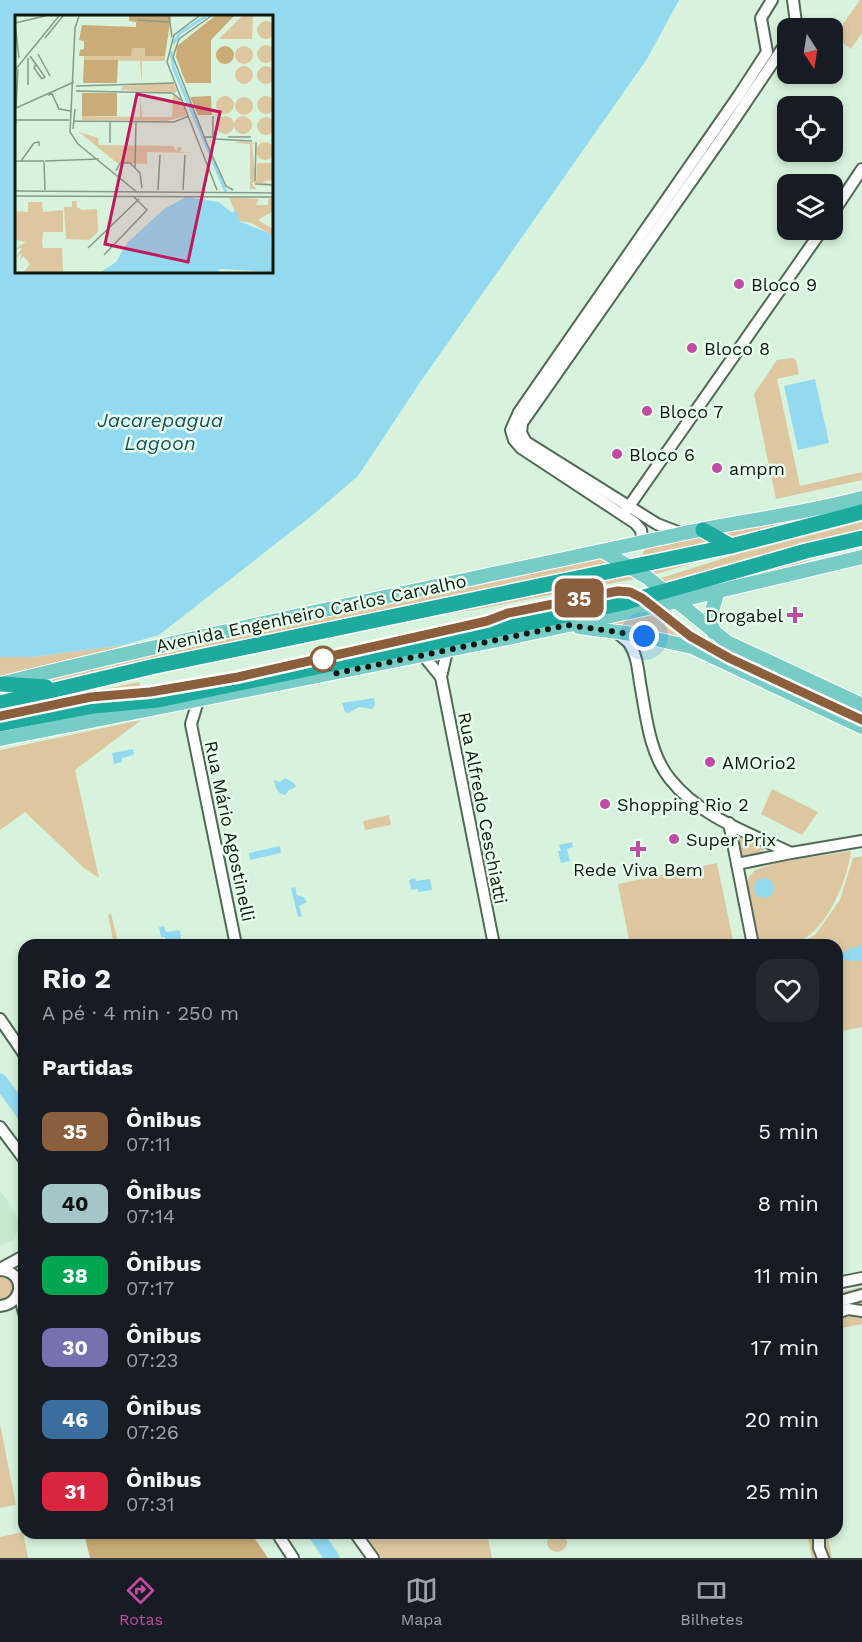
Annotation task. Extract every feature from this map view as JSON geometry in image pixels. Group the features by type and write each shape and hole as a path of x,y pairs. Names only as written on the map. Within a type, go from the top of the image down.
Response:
{"highway":[{"name":"Avenida Engenheiro Carlos Carvalho","path":"0,703 151,667 730,546 862,512"},
{"path":"703,530 730,546"},
{"path":"0,724 94,706 158,700 612,606 670,597 806,551 862,538"},
{"path":"1,684 64,688"}],"main road":[{"name":"Avenida Engenheiro Carlos Carvalho","path":"1,684 148,648 862,498"},
{"path":"604,552 631,567 714,632 744,650 862,705"},
{"path":"0,739 447,651 568,625 670,597 718,591 862,557"},
{"path":"714,632 711,614 718,591"},
{"path":"568,625 615,631 692,647 862,727"}],"street":[{"path":"771,54 761,18 772,0"},
{"path":"793,0 795,18"},
{"path":"683,534 625,511 521,448 514,440 511,430 513,422 529,404 609,291 698,164 771,54 777,49"},
{"path":"843,198 862,169"},
{"path":"625,511 815,240"},
{"path":"625,511 640,528 644,543"},
{"path":"615,631 627,641 635,656 650,735 654,749 669,777 696,805 729,824 791,853"},
{"name":"Rua Alfredo Ceschiatti","path":"447,651 441,677 493,939"},
{"name":"Rua Alfredo Ceschiatti","path":"423,656 441,677"},
{"name":"Rua Mário Agostinelli","path":"191,723 198,701"},
{"name":"Rua Mário Agostinelli","path":"178,705 191,723 235,939"},
{"path":"729,824 752,939"},
{"path":"737,864 862,841"},
{"path":"0,1019 18,1045"},
{"path":"0,1127 18,1151"},
{"path":"0,1269 18,1259"},
{"path":"0,1269 9,1271 18,1280"},
{"path":"843,1282 862,1278"},
{"path":"843,1300 862,1295"},
{"path":"0,1306 13,1302 18,1296"},
{"path":"843,1311 862,1311"},
{"path":"281,1539 294,1558"},
{"path":"359,1539 373,1558"},
{"path":"819,1539 819,1548 823,1558"}],"shaded area":[{"path":"862,0 862,33 851,49 843,43 843,24"},
{"path":"793,358 796,360 799,374 777,379 800,486 862,472 862,480 776,499 754,394 777,360"},
{"path":"862,503 862,507 739,538 729,538 721,533"},
{"path":"862,522 862,529 664,582 658,579 734,555"},
{"path":"701,537 715,544 639,561 649,547"},
{"path":"862,544 862,547 818,557 782,570 681,594 813,555"},
{"path":"714,557 653,575 645,570"},
{"path":"597,559 609,561 613,565 76,681 38,683 148,651"},
{"path":"625,575 639,578 468,611 438,613"},
{"path":"655,613 693,645 597,626"},
{"path":"124,645 72,662 0,677 0,657 32,657"},
{"path":"139,682 141,688 91,695 0,714 0,711"},
{"path":"141,720 75,770 99,878 84,868 25,812 0,830 0,750"},
{"path":"772,789 818,812 802,835 761,814"},
{"path":"389,815 391,825 365,830 363,821"},
{"path":"736,833 765,847 763,851 743,857 739,854"},
{"path":"851,851 845,878 832,906 814,931 804,939 757,939 746,888 749,877 755,870 779,862"},
{"path":"862,856 862,1027 843,1031 843,939 808,939 815,935 840,900 853,858"},
{"path":"717,863 733,939 629,939 618,884"},
{"path":"111,914 117,939 113,939 108,915"},
{"path":"0,1190 16,1214 18,1231 13,1240 0,1246"},
{"path":"0,1276 10,1278 14,1284 13,1295 4,1300 0,1300"},
{"path":"862,1287 862,1324 843,1328 843,1292"},
{"path":"0,1424 16,1505 0,1508"},
{"path":"18,1533 18,1539 24,1539 28,1558 0,1558 0,1537"},
{"path":"85,1539 255,1539 268,1558 90,1558"},
{"path":"367,1539 488,1539 492,1558 381,1558"},
{"path":"548,1539 566,1539 566,1546 561,1551 553,1551 548,1546"},
{"path":"808,1539 828,1539 832,1558 812,1558"}],"water":[{"name":"Jacarepagua Lagoon","path":"0,0 679,0 647,59 421,381 358,476 315,513 159,635 124,645 32,657 0,657"},
{"path":"815,379 829,443 798,450 784,386"},
{"path":"374,698 375,705 372,709 359,707 348,713 345,712 342,703"},
{"path":"133,749 134,755 122,758 122,762 114,764 112,753"},
{"path":"285,778 294,783 296,787 285,795 278,792 274,780 280,782"},
{"path":"572,842 573,847 567,849 570,861 561,863 559,845"},
{"path":"280,846 281,853 250,860 249,853"},
{"path":"415,878 416,881 430,879 432,890 418,892 418,889 411,890 409,880"},
{"path":"764,878 771,881 774,888 771,895 764,898 757,895 754,888 757,881"},
{"path":"295,887 297,895 304,897 307,902 299,906 302,916 298,917 291,888"},
{"path":"164,926 166,932 180,930 181,939 161,937 159,927"},
{"path":"862,945 862,961 843,960 843,952"}],"waterway":[{"path":"0,1081 18,1106"},
{"path":"319,1539 332,1558"}],"bus line":[{"name":"35","path":"0,716 91,697 150,692 238,677 487,621 508,613 618,591 630,592 642,598 690,636 729,658 862,720"}],"place":[{"name":"Bloco 9","path":"739,284"},
{"name":"Bloco 8","path":"692,348"},
{"name":"Bloco 7","path":"647,411"},
{"name":"Bloco 6","path":"617,454"},
{"name":"ampm","path":"717,468"},
{"name":"Drogabel","path":"795,615"},
{"name":"AMOrio2","path":"710,762"},
{"name":"Shopping Rio 2","path":"605,804"},
{"name":"Super Prix","path":"674,839"},
{"name":"Rede Viva Bem","path":"638,849"}],"route":[{"path":"323,659 333,674 568,625 644,636"}]}
